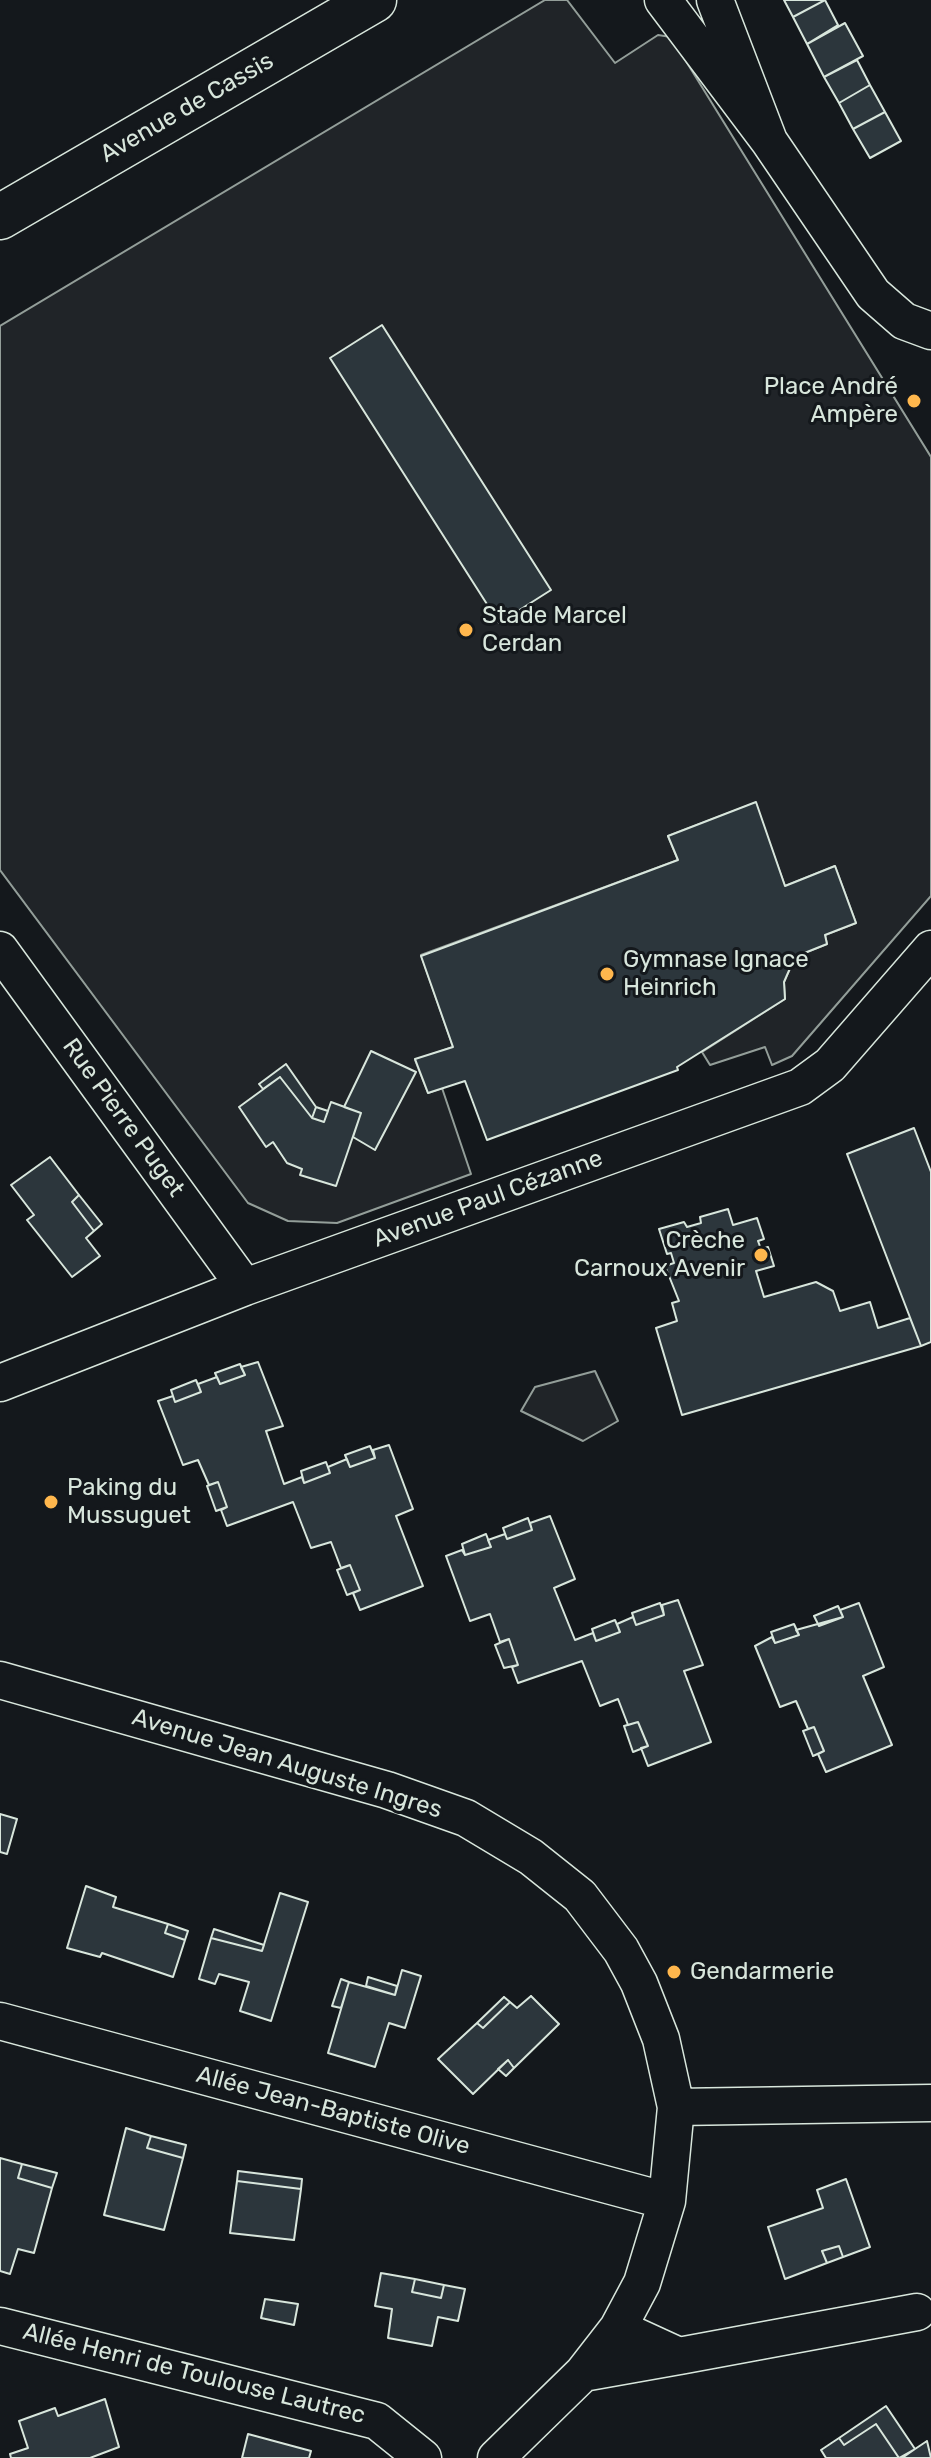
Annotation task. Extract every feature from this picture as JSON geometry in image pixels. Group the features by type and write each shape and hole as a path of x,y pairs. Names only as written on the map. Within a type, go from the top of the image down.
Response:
{"main road":[{"name":"Avenue de Cassis","path":"0,217 374,0"}],"street":[{"path":"663,0 769,141 873,294 904,321 931,331"},
{"path":"715,0 769,141"},
{"name":"Avenue Paul Cézanne","path":"0,1383 245,1287 800,1087 830,1065 931,949"},
{"name":"Rue Pierre Puget","path":"0,950 245,1287"},
{"name":"Avenue Jean Auguste Ingres","path":"0,1680 387,1790 466,1818 531,1857 580,1896 621,1950 639,1983 661,2039 676,2107 667,2201 642,2283 618,2328 583,2373 496,2458"},
{"name":"Allée Jean-Baptiste Olive","path":"0,2021 667,2201"},
{"path":"676,2107 931,2103"},
{"path":"583,2373 917,2312"},
{"name":"Allée Henri de Toulouse Lautrec","path":"0,2326 377,2421 423,2458"},
{"path":"618,2328 679,2356"}],"shaded area":[{"name":"Stade Marcel Cerdan","path":"545,0 567,0 615,63 658,35 671,37 931,457 931,896 792,1056 772,1065 765,1047 710,1065 702,1052 785,999 784,982 791,966 802,954 827,944 825,935 856,923 835,866 785,886 755,803 668,836 678,860 421,955 453,1047 415,1060 428,1093 442,1088 471,1174 337,1223 288,1221 248,1203 0,870 0,326"},
{"path":"595,1371 618,1421 583,1441 521,1411 535,1387"}],"building":[{"path":"784,0 825,0 793,17"},
{"path":"825,0 838,25 807,44 793,17"},
{"path":"845,23 863,56 824,77 807,44"},
{"path":"857,60 870,85 839,103 824,77"},
{"path":"870,85 885,112 853,129 839,103"},
{"path":"885,112 901,141 870,158 853,129"},
{"path":"382,325 551,590 499,623 330,358"},
{"name":"Gymnase Ignace Heinrich","path":"756,802 785,886 835,866 856,923 825,935 827,944 802,954 791,966 784,982 785,999 677,1067 678,1070 487,1140 465,1081 428,1093 415,1059 453,1047 421,956 678,860 668,836"},
{"path":"371,1051 416,1072 375,1150 353,1137 361,1113 344,1107"},
{"path":"286,1064 316,1107 312,1118 280,1077 263,1089 259,1084"},
{"path":"280,1077 312,1118 324,1122 331,1102 361,1113 336,1186 300,1175 302,1169 287,1163 273,1142 266,1147 239,1107"},
{"path":"316,1107 328,1111 324,1122 312,1118"},
{"path":"914,1128 931,1172 931,1342 921,1346 847,1154"},
{"path":"50,1157 79,1195 72,1202 94,1231 86,1238 100,1256 72,1277 27,1220 34,1215 11,1185"},
{"path":"79,1195 102,1224 94,1231 72,1202"},
{"path":"728,1209 733,1225 757,1218 764,1239 758,1241 761,1249 768,1247 774,1266 756,1271 764,1297 816,1282 833,1291 840,1311 870,1302 878,1328 910,1318 921,1346 682,1415 656,1328 677,1321 672,1303 679,1301 665,1266 674,1263 671,1253 667,1254 659,1229 684,1222 687,1227 701,1223 700,1217"},
{"path":"258,1362 283,1426 266,1431 284,1484 302,1477 304,1483 330,1473 328,1467 347,1459 350,1467 375,1458 373,1450 389,1445 413,1509 396,1516 423,1586 360,1610 353,1593 360,1590 350,1565 341,1568 331,1542 311,1548 293,1502 227,1526 221,1510 227,1507 218,1482 209,1485 198,1460 183,1465 158,1401 173,1396 175,1402 201,1392 198,1384 217,1377 220,1384 245,1375 241,1367"},
{"path":"240,1364 245,1375 220,1384 215,1373"},
{"path":"196,1380 201,1392 175,1402 171,1390"},
{"path":"370,1446 375,1458 350,1467 345,1455"},
{"path":"326,1462 330,1473 304,1483 301,1471"},
{"path":"218,1482 227,1507 216,1511 207,1486"},
{"path":"550,1516 575,1579 554,1588 575,1640 593,1633 596,1641 620,1632 617,1624 633,1617 636,1625 664,1615 662,1605 678,1600 703,1665 684,1671 711,1742 648,1766 641,1748 648,1746 638,1722 628,1725 618,1699 600,1706 582,1661 518,1683 512,1667 518,1665 509,1639 500,1642 490,1614 470,1621 446,1556 462,1550 465,1555 491,1547 488,1540 505,1534 507,1539 532,1530 530,1523"},
{"path":"528,1518 532,1530 507,1539 503,1528"},
{"path":"486,1534 491,1547 465,1555 462,1544"},
{"path":"350,1565 360,1590 347,1595 337,1570"},
{"path":"660,1603 664,1615 636,1625 632,1613"},
{"path":"859,1603 884,1667 863,1676 892,1745 826,1772 818,1754 824,1751 814,1727 808,1729 796,1701 780,1707 755,1646 772,1637 775,1643 799,1635 796,1630 843,1617 840,1610"},
{"path":"838,1606 843,1617 819,1626 814,1616"},
{"path":"615,1620 620,1632 596,1641 592,1629"},
{"path":"794,1624 799,1635 775,1643 771,1632"},
{"path":"509,1639 518,1665 504,1668 495,1645"},
{"path":"638,1722 648,1746 633,1752 624,1726"},
{"path":"814,1727 824,1751 813,1756 803,1731"},
{"path":"0,1814 17,1819 7,1854 0,1852"},
{"path":"86,1886 116,1897 113,1907 168,1924 165,1933 185,1940 173,1977 102,1953 100,1957 67,1948"},
{"path":"280,1893 308,1902 271,2021 240,2011 249,1982 219,1974 215,1984 199,1979 211,1938 262,1951"},
{"path":"168,1924 188,1931 185,1940 165,1933"},
{"path":"214,1929 264,1945 262,1951 211,1938"},
{"path":"402,1970 421,1976 405,2028 389,2023 375,2067 328,2053 349,1982 395,1995"},
{"path":"368,1977 397,1986 395,1995 366,1986"},
{"path":"341,1979 349,1982 341,2008 332,2006"},
{"path":"531,1996 559,2024 514,2068 508,2060 473,2094 438,2059 477,2023 483,2028 510,2002 517,2008"},
{"path":"504,1997 510,2002 483,2028 477,2023"},
{"path":"508,2060 514,2068 506,2076 498,2069"},
{"path":"126,2128 151,2136 147,2148 183,2158 164,2230 104,2215"},
{"path":"151,2136 186,2145 183,2158 147,2148"},
{"path":"0,2158 22,2164 18,2178 52,2188 34,2253 18,2249 10,2274 0,2271"},
{"path":"22,2164 57,2173 52,2188 18,2178"},
{"path":"238,2171 302,2179 301,2189 237,2181"},
{"path":"846,2179 870,2247 843,2257 839,2246 822,2251 827,2263 785,2279 768,2227 823,2208 817,2190"},
{"path":"237,2181 301,2189 294,2240 230,2233"},
{"path":"839,2246 843,2257 827,2263 822,2251"},
{"path":"381,2273 415,2279 412,2292 441,2298 444,2285 465,2289 458,2321 438,2317 432,2346 388,2338 392,2309 375,2306"},
{"path":"415,2279 444,2285 441,2298 412,2292"},
{"path":"265,2299 298,2304 294,2325 261,2318"},
{"path":"105,2399 119,2447 90,2458 11,2458 10,2454 28,2448 19,2421 55,2408 58,2416"},
{"path":"886,2406 915,2449 899,2458 876,2424 844,2445 839,2438"},
{"path":"876,2424 899,2458 826,2458 821,2450 839,2438 844,2445"},
{"path":"248,2434 311,2451 309,2458 242,2458"},
{"path":"927,2441 931,2458 902,2458 915,2449"}],"place":[{"name":"Place André Ampère","path":"914,401"},
{"name":"Stade Marcel Cerdan","path":"466,630"},
{"name":"Gymnase Ignace Heinrich","path":"607,974"},
{"name":"Crèche Carnoux Avenir","path":"761,1255"},
{"name":"Paking du Mussuguet","path":"51,1502"},
{"name":"Gendarmerie","path":"674,1972"}]}
